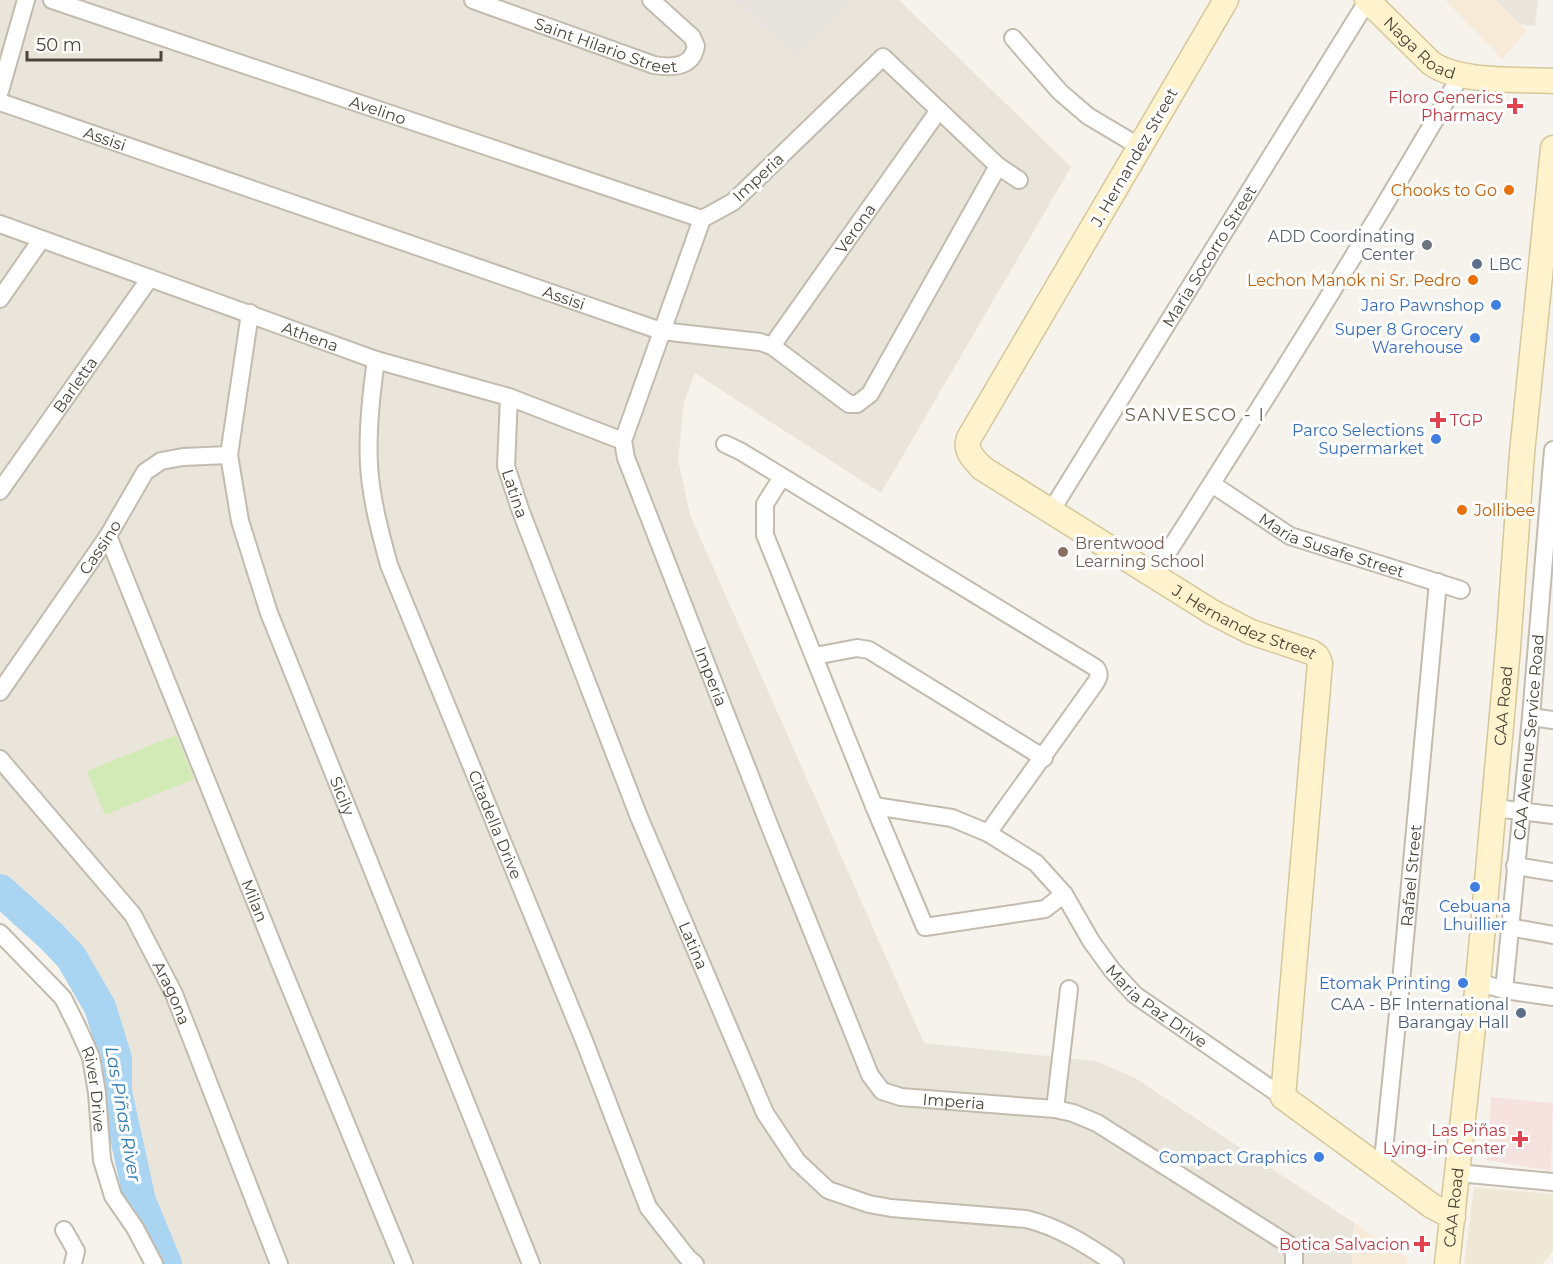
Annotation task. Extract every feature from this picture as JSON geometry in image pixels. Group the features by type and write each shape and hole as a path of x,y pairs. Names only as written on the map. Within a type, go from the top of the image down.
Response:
{"street":[{"path":"0,91 26,0"},
{"name":"Avelino","path":"52,0 702,219"},
{"name":"Saint Hilario Street","path":"473,0 654,65 673,68 681,65 695,53 696,46 692,37 651,0"},
{"name":"J. Hernandez Street","path":"1226,0 967,442 968,451 982,468 1212,612 1251,632 1317,656 1320,663 1282,1097"},
{"name":"Naga Road","path":"1368,0 1440,70 1461,75 1553,81"},
{"name":"Maria Socorro Street","path":"1051,511 1368,0"},
{"path":"1013,38 1060,92 1088,116 1140,147"},
{"name":"Imperia","path":"702,219 733,202 883,57 998,166 1019,180"},
{"path":"1154,574 1326,302 1461,75"},
{"name":"Assisi","path":"0,102 661,331 760,342 772,346 849,404 857,404 866,398 998,166"},
{"name":"Verona","path":"772,346 939,110"},
{"name":"CAA Road","path":"1447,1264 1478,982 1518,500 1550,202 1553,148"},
{"path":"623,441 702,219"},
{"name":"Athena","path":"0,224 376,360 509,397 623,441"},
{"path":"0,299 41,240"},
{"name":"Barletta","path":"0,492 150,278"},
{"name":"Sicily","path":"250,313 229,455 240,521 269,613 531,1264"},
{"name":"Citadella Drive","path":"376,360 370,409 369,465 376,517 388,565 579,1028 648,1207 695,1264"},
{"name":"Latina","path":"509,397 506,466 520,508 639,817 765,1113 797,1161 828,1190 869,1204 891,1208 1026,1219 1042,1223 1086,1244 1115,1264"},
{"name":"Imperia","path":"623,441 626,458 770,827 870,1075 882,1091 901,1097 1055,1109 1073,1113 1097,1124 1287,1244 1294,1252 1294,1264"},
{"path":"725,444 1096,668 1099,677 1044,758 988,833"},
{"name":"CAA Avenue Service Road","path":"1504,990 1531,717 1546,614 1553,450"},
{"name":"Cassino","path":"0,692 108,536 145,472 161,461 183,457 229,455"},
{"path":"782,477 765,504 765,535 874,807 926,927 1045,909 1064,894"},
{"name":"Maria Susafe Street","path":"1212,484 1290,536 1461,590"},
{"name":"Milan","path":"108,536 404,1264"},
{"name":"Rafael Street","path":"1382,1170 1401,991 1438,582"},
{"path":"814,656 857,648 869,650 1044,758"},
{"path":"1531,717 1553,720"},
{"name":"Aragona","path":"0,759 133,915 174,994 279,1264"},
{"name":"Maria Paz Drive","path":"874,807 952,818 988,833 1036,863 1064,894 1091,941 1112,970 1135,995 1282,1097 1432,1206 1453,1217"},
{"path":"1494,808 1553,814"},
{"path":"1515,866 1553,872"},
{"path":"1509,927 1553,935"},
{"name":"River Drive","path":"0,933 63,998 76,1024 91,1057 97,1093 102,1160 114,1196 135,1228 153,1264"},
{"path":"1478,982 1504,990 1553,997"},
{"path":"1055,1109 1069,989"},
{"path":"1458,1173 1553,1182"},
{"path":"64,1230 76,1251 73,1264"}],"shaded area":[{"path":"0,0 735,0 796,57 853,0 899,0 1071,167 881,493 695,373 684,402 678,460 690,515 924,1043 1096,1061 1135,1078 1354,1223 1352,1264 166,1264 140,1201 116,1092 116,1059 100,1007 71,957 0,890"},
{"path":"735,0 853,0 796,57"},
{"path":"1445,0 1496,0 1527,31 1502,59"},
{"path":"1496,0 1538,0 1535,26 1519,24"},
{"name":"Las Piñas Lying-in Center","path":"1491,1097 1553,1103 1551,1171 1487,1160"},
{"path":"1474,1187 1553,1194 1553,1252 1542,1264 1464,1264"},
{"path":"1354,1223 1408,1258 1407,1264 1352,1264"}],"green space":[{"path":"176,735 194,779 105,815 87,771"}],"waterway":[{"name":"Las Piñas River","path":"0,890 71,957 100,1007 116,1059 116,1092 140,1201 166,1264"}],"place":[{"name":"Floro Generics Pharmacy","path":"1515,106"},
{"name":"Chooks to Go","path":"1509,190"},
{"name":"ADD Coordinating Center","path":"1427,245"},
{"name":"LBC","path":"1477,264"},
{"name":"Lechon Manok ni Sr. Pedro","path":"1473,280"},
{"name":"Jaro Pawnshop","path":"1496,305"},
{"name":"Super 8 Grocery Warehouse","path":"1475,338"},
{"name":"TGP","path":"1438,420"},
{"name":"Parco Selections Supermarket","path":"1436,439"},
{"name":"Jollibee","path":"1462,510"},
{"name":"Brentwood Learning School","path":"1063,552"},
{"name":"Cebuana Lhuillier","path":"1475,887"},
{"name":"Etomak Printing","path":"1463,983"},
{"name":"CAA - BF International Barangay Hall","path":"1521,1013"},
{"name":"Las Piñas Lying-in Center","path":"1520,1139"},
{"name":"Compact Graphics","path":"1319,1157"},
{"name":"Botica Salvacion","path":"1422,1244"}],"district":[{"name":"SANVESCO - I","path":"1195,415"}]}
